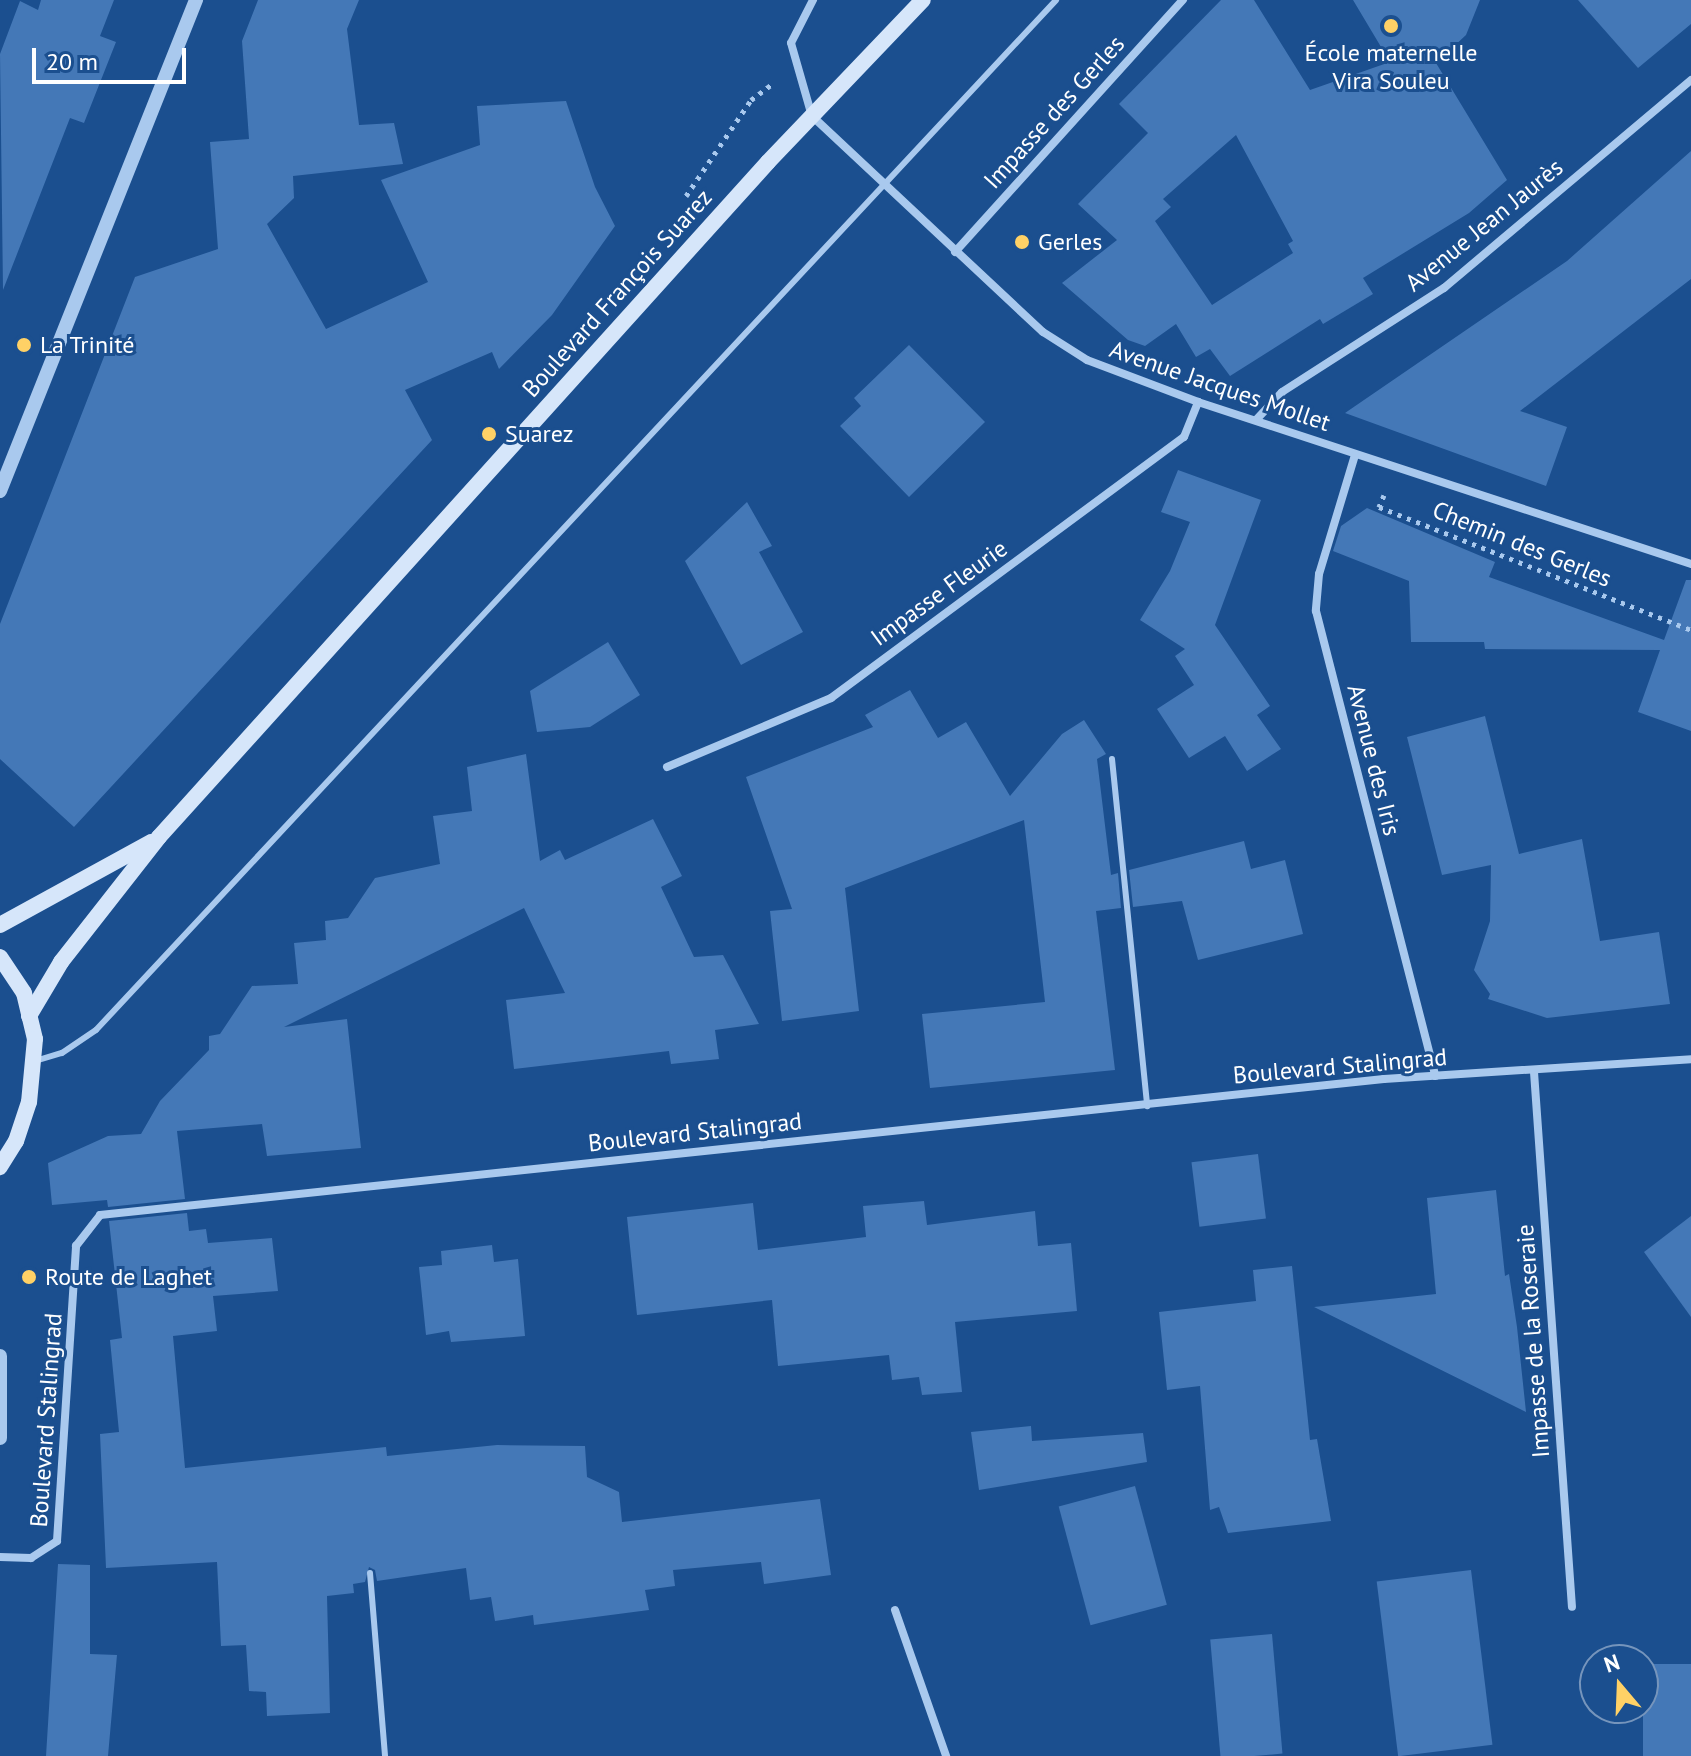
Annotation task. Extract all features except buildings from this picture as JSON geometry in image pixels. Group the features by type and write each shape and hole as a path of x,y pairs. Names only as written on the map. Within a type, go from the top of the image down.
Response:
{"main road":[{"name":"Boulevard François Suarez","path":"29,1016 61,962 159,837 812,116 923,0"},
{"name":"Boulevard François Suarez","path":"0,925 159,837"},
{"path":"0,957 24,993 35,1061 29,1102 16,1141 0,1167"}],"street":[{"path":"0,491 196,0"},
{"path":"812,116 791,43 813,0"},
{"name":"Impasse des Gerles","path":"955,252 1183,0"},
{"name":"Avenue Jean Jaurès","path":"1256,420 1282,392 1444,288 1691,80"},
{"name":"Avenue Jacques Mollet","path":"812,116 1043,332 1087,360 1198,402 1396,469 1691,564"},
{"name":"Impasse Fleurie","path":"667,767 831,698 1184,437 1198,402"},
{"name":"Avenue des Iris","path":"1355,455 1319,574 1316,611 1435,1076"},
{"name":"Boulevard Stalingrad","path":"0,1557 31,1558 57,1541 76,1246 100,1215 1435,1076 1534,1072 1691,1059"},
{"name":"Impasse de la Roseraie","path":"1534,1072 1572,1607"},
{"path":"0,1356 0,1438"},
{"path":"895,1610 946,1756"}],"lane":[{"path":"35,1061 62,1053 96,1030 1056,0"},
{"path":"1112,759 1147,1106"},
{"path":"370,1573 385,1756"}],"path":[{"name":"Chemin des Gerles","path":"1396,469 1379,507 1691,630"}],"place":[{"name":"École maternelle Vira Souleu","path":"1391,26"},
{"name":"Gerles","path":"1022,242"},
{"name":"La Trinité","path":"24,345"},
{"name":"Suarez","path":"489,434"},
{"name":"Route de Laghet","path":"29,1277"}]}
